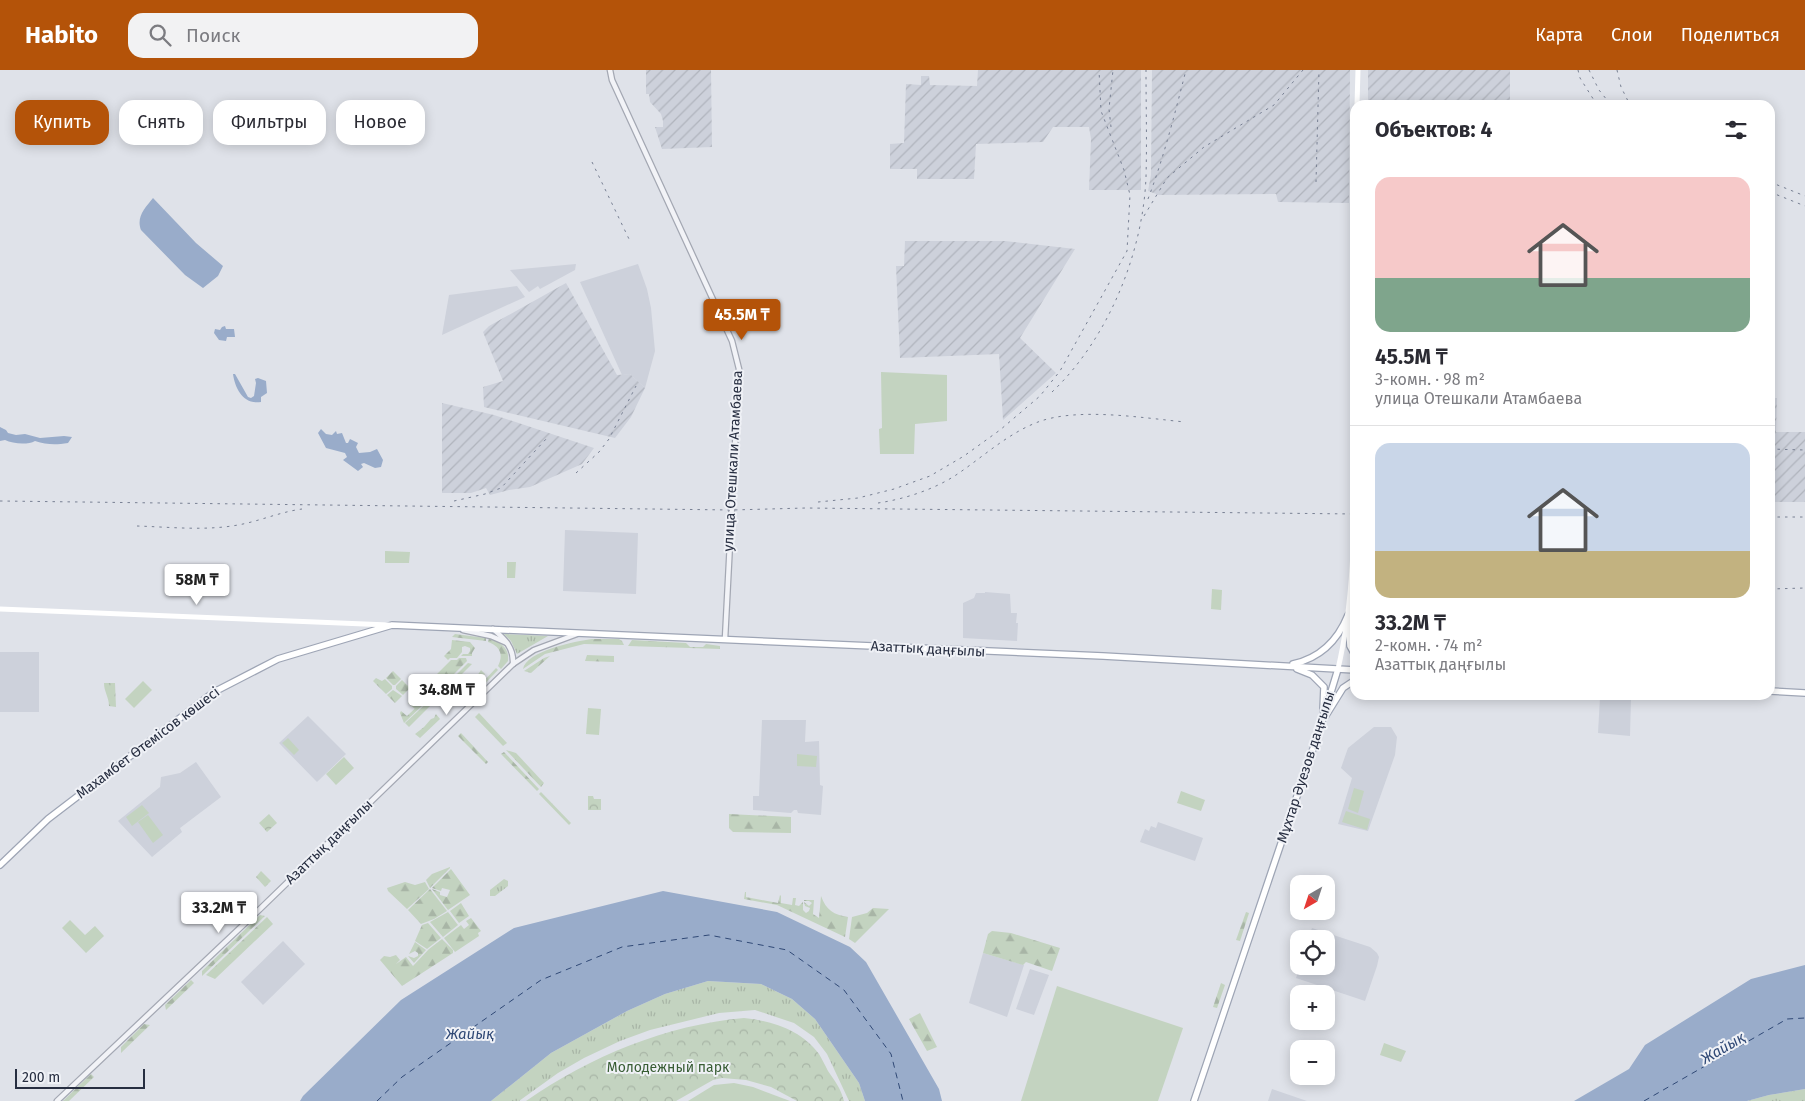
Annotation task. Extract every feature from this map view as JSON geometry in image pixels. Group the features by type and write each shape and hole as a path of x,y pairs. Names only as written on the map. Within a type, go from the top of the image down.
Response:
{"main road":[{"path":"1358,70 1358,100"},
{"name":"Мұхтар Әуезов даңғылы","path":"1194,1101 1322,723 1338,669 1350,598"},
{"path":"0,609 392,625"},
{"path":"1348,615 1350,646"},
{"path":"1280,665 1301,662 1324,650 1339,634 1348,615"},
{"name":"Махамбет Өтемісов көшесі","path":"0,865 48,819 204,699 228,684 278,659 392,625 493,629"},
{"name":"Азаттық даңғылы","path":"493,629 1280,665"},
{"path":"1280,665 1350,670"},
{"path":"1280,665 1305,671 1312,675 1324,688 1322,723"},
{"path":"1322,723 1343,688 1350,683"},
{"path":"1775,691 1805,693"}],"street":[{"name":"улица Отешкали Атамбаева","path":"610,70 612,80 732,341 739,369 725,639"},
{"path":"452,627 491,636 507,643"},
{"path":"493,629 507,643 514,655 513,664"},
{"name":"Азаттық даңғылы","path":"57,1101 260,909 513,664 534,650 578,634"}],"shaded area":[{"path":"646,70 711,70 712,147 662,149 655,127 663,127 663,121 661,114 650,102 649,94 646,94"},
{"path":"978,70 1141,70 1141,190 1089,190 1091,139 1089,127 1053,127 1043,142 976,144 974,179 917,179 917,169 890,169 890,144 904,143 906,84 921,85 921,76 929,76 930,85 977,86"},
{"path":"1152,70 1350,70 1349,203 1278,202 1276,194 1159,195 1148,191 1151,175"},
{"path":"1368,70 1510,70 1510,100 1368,100"},
{"path":"905,241 1005,241 1075,249 1020,338 1056,373 1003,420 999,354 900,358 896,266 904,266"},
{"path":"576,264 575,270 540,289 538,286 529,292 510,270"},
{"path":"638,264 647,289 651,308 655,351 645,388 630,374 622,375 580,282"},
{"path":"566,283 617,375 630,374 645,388 631,417 615,438 484,407 483,387 503,381 483,332 489,326"},
{"path":"517,286 525,297 442,335 449,295"},
{"path":"1775,398 1777,398 1776,432 1805,432 1805,502 1775,502"},
{"path":"442,403 494,415 594,448 582,464 530,487 490,495 486,488 471,493 442,493"},
{"path":"565,530 638,533 636,594 563,591"},
{"path":"976,593 1010,594 1011,613 1017,613 1017,641 963,638 963,603 974,598"},
{"path":"0,652 39,652 39,712 0,712"},
{"path":"1600,700 1631,700 1630,736 1598,733"},
{"path":"308,716 346,754 317,782 279,743"},
{"path":"762,720 806,720 805,742 819,741 820,785 823,786 821,815 798,813 797,810 791,813 753,810 753,796 759,796"},
{"path":"1374,727 1391,727 1397,737 1395,755 1368,831 1338,824 1352,778 1341,768 1348,748"},
{"path":"196,762 221,797 180,828 182,832 152,857 118,821 160,787 161,777 180,773"},
{"path":"1158,822 1203,838 1195,861 1140,842 1145,829 1149,831 1151,826 1156,828"},
{"path":"1335,936 1370,947 1379,957 1365,1001 1335,991 1335,985 1317,985 1296,978 1297,975 1335,975"},
{"path":"283,941 305,964 263,1005 241,982"},
{"path":"983,953 1024,965 1007,1017 969,1003"},
{"path":"1030,969 1049,975 1034,1015 1016,1009"},
{"path":"1272,1089 1307,1101 1268,1101"}],"green space":[{"path":"881,372 947,375 947,421 915,424 914,454 880,454 879,429 882,428"},
{"path":"385,551 410,552 409,563 385,563"},
{"path":"507,562 516,562 515,578 507,578"},
{"path":"203,574 229,575 228,586 202,585"},
{"path":"1212,589 1222,590 1221,610 1211,609"},
{"path":"455,634 486,638 486,641 452,637"},
{"path":"504,634 548,636 517,654 511,641"},
{"path":"489,638 497,641 506,649 508,661 501,669 498,666 501,658 500,651 488,642"},
{"path":"592,639 619,639 624,645 584,644 545,654 523,669 526,663 542,652"},
{"path":"452,640 470,642 475,648 472,656 461,656 468,654 470,651 470,648 465,646 462,647 462,652 457,658 450,658 448,660 444,656 451,649"},
{"path":"632,640 686,643 690,647 703,647 706,644 720,646 720,649 628,646"},
{"path":"587,655 614,656 614,662 585,661"},
{"path":"550,656 531,673 524,671 544,658"},
{"path":"466,658 467,661 442,686 439,685 437,674 451,660"},
{"path":"468,663 472,664 444,692 442,689"},
{"path":"496,668 498,670 464,705 461,703 467,697 469,699 468,697 478,686 480,688 479,686"},
{"path":"481,670 485,674 460,700 455,696 459,695 460,691"},
{"path":"393,671 401,679 395,685 386,678"},
{"path":"376,678 382,681 385,679 392,686 392,689 386,694 373,681"},
{"path":"402,680 410,688 403,695 396,689 396,686"},
{"path":"143,681 152,690 134,708 125,699"},
{"path":"104,683 115,683 116,707 109,706"},
{"path":"422,689 428,696 415,709 408,703"},
{"path":"393,690 402,696 395,703 387,695"},
{"path":"425,699 427,701 404,723 401,711 407,716"},
{"path":"430,700 433,703 409,727 405,723"},
{"path":"588,708 601,709 599,735 586,734"},
{"path":"479,713 507,743 503,746 475,717"},
{"path":"436,714 440,719 420,738 415,734 434,718"},
{"path":"461,733 488,762 486,764 458,736"},
{"path":"288,738 299,750 294,755 282,743"},
{"path":"506,750 516,753 544,783 541,787"},
{"path":"504,752 539,789 537,791 501,754"},
{"path":"797,754 817,756 816,767 797,766"},
{"path":"344,757 354,768 336,785 326,774"},
{"path":"1354,788 1364,791 1358,813 1348,809"},
{"path":"1181,791 1205,800 1201,811 1177,803"},
{"path":"541,792 571,823 569,825 539,794"},
{"path":"588,796 593,796 594,799 601,799 601,810 588,810"},
{"path":"142,805 149,813 132,826 126,817"},
{"path":"1346,811 1370,819 1367,830 1342,822"},
{"path":"269,814 277,823 267,832 259,823"},
{"path":"729,814 791,817 791,833 733,832 729,828"},
{"path":"148,815 163,835 153,843 138,822"},
{"path":"450,867 430,888 426,880 432,874"},
{"path":"451,869 470,895 448,910 432,889 440,892 440,895 447,897 450,890 442,888 441,891 432,888"},
{"path":"261,871 271,881 265,887 256,877"},
{"path":"504,879 508,881 508,886 495,896 490,896 490,890"},
{"path":"405,882 415,885 425,882 429,889 407,909 387,888"},
{"path":"430,889 447,911 421,924 408,910"},
{"path":"745,892 746,897 778,903 780,895 781,903 792,905 793,898 796,898 795,905 799,906 803,902 803,910 806,913 810,908 805,906 804,902 809,906 812,903 804,900 814,900 813,914 819,918 821,896 825,905 831,911 848,917 845,937 777,905 744,899"},
{"path":"461,903 469,916 459,923 450,911"},
{"path":"873,908 889,909 855,943 849,939 852,917 867,913"},
{"path":"448,912 458,925 443,937 430,922"},
{"path":"1246,912 1249,913 1240,941 1236,940"},
{"path":"260,915 265,916 202,976 202,971"},
{"path":"267,917 273,924 215,979 206,975"},
{"path":"471,918 481,931 478,933 479,936 455,952 444,938 461,925 464,929 469,925 466,921"},
{"path":"70,920 85,935 95,926 104,936 86,953 62,928"},
{"path":"428,923 441,938 427,949 415,941 422,925"},
{"path":"992,931 1011,933 1060,948 1052,971 1026,962 1023,965 983,953 988,934"},
{"path":"442,939 453,950 453,953 402,986 380,960 384,956 396,955 400,960 396,964 406,957 413,966 429,949"},
{"path":"415,942 426,950 414,963 408,956 414,958 418,956 418,953 415,951 409,954"},
{"path":"191,980 194,983 166,1010 165,1005"},
{"path":"708,981 761,984 792,999 815,1019 859,1083 865,1101 849,1101 827,1054 814,1037 794,1023 755,1010 719,1013 650,1030 620,1041 584,1058 558,1073 519,1101 491,1101 551,1053 627,1011 665,994"},
{"path":"1221,983 1225,985 1217,1008 1213,1007"},
{"path":"1057,986 1183,1028 1158,1101 1021,1101"},
{"path":"920,1013 937,1047 927,1051 909,1019"},
{"name":"Молодежный парк","path":"744,1018 775,1024 804,1039 819,1054 844,1101 797,1101 771,1087 746,1080 722,1078 713,1080 676,1101 526,1101 577,1070 630,1045 686,1028"},
{"path":"144,1024 150,1025 121,1053 121,1047"},
{"path":"1384,1043 1406,1051 1401,1062 1380,1055"},
{"path":"91,1074 94,1077 69,1101 63,1101"},
{"path":"734,1083 753,1087 790,1101 688,1101 714,1085"},
{"path":"1805,1089 1805,1101 1747,1101 1769,1095"}],"water":[{"path":"153,198 196,243 223,266 218,276 203,288 185,275 141,230 140,217"},
{"path":"225,326 226,329 234,329 235,337 227,337 226,341 219,340 214,333 215,329 220,330"},
{"path":"233,374 235,374 248,397 251,398 254,396 255,379 258,378 266,381 267,393 261,397 261,402 250,401 241,395"},
{"path":"0,427 8,433 16,435 25,434 40,438 72,437 68,443 59,444 35,441 20,443 0,441"},
{"path":"321,429 326,434 332,435 336,431 337,434 342,433 346,443 350,439 358,443 356,447 359,453 377,449 383,460 381,467 375,468 364,463 361,464 363,467 358,471 343,460 347,457 345,453 326,448 318,433"},
{"name":"Жайық","path":"663,891 777,912 850,947 866,962 939,1089 942,1101 865,1101 859,1083 815,1019 792,999 761,984 708,981 665,994 627,1011 551,1053 491,1101 300,1101 401,1000 514,928"},
{"name":"Жайық","path":"1805,965 1805,1089 1747,1101 1574,1101 1629,1069 1645,1045 1751,979"}],"ferry route":[{"path":"377,1101 402,1077 541,980 622,947 709,935 787,950 844,990 891,1054 903,1101"},
{"path":"1644,1101 1787,1019 1805,1018"}],"railway":[{"path":"818,502 858,498 894,489 930,476 964,456 1000,430 1040,396 1060,371 1127,251 1130,195 1124,170 1101,111 1099,70"},
{"path":"1111,127 1109,109 1113,70"},
{"path":"1052,392 1072,371 1106,321 1130,264 1138,235 1146,177 1146,70"},
{"path":"1148,199 1164,151 1186,70"},
{"path":"1144,216 1167,178 1204,147 1274,105 1303,70"},
{"path":"1316,182 1319,70"},
{"path":"1578,70 1580,78 1594,100"},
{"path":"1589,70 1599,90 1607,100"},
{"path":"1617,70 1621,87 1628,100"},
{"path":"592,162 629,239"},
{"path":"1775,184 1805,196"},
{"path":"1775,194 1805,206"},
{"path":"576,473 599,452 609,439 636,386"},
{"path":"878,503 909,496 950,479 1017,432 1038,422 1072,415 1091,414 1185,422"},
{"path":"454,501 485,494 501,488 547,438"},
{"path":"1775,449 1805,450"},
{"path":"0,501 732,510 806,508 1350,514"},
{"path":"137,526 226,527 302,509"},
{"path":"1775,517 1805,517"},
{"path":"1775,589 1805,588"}]}
